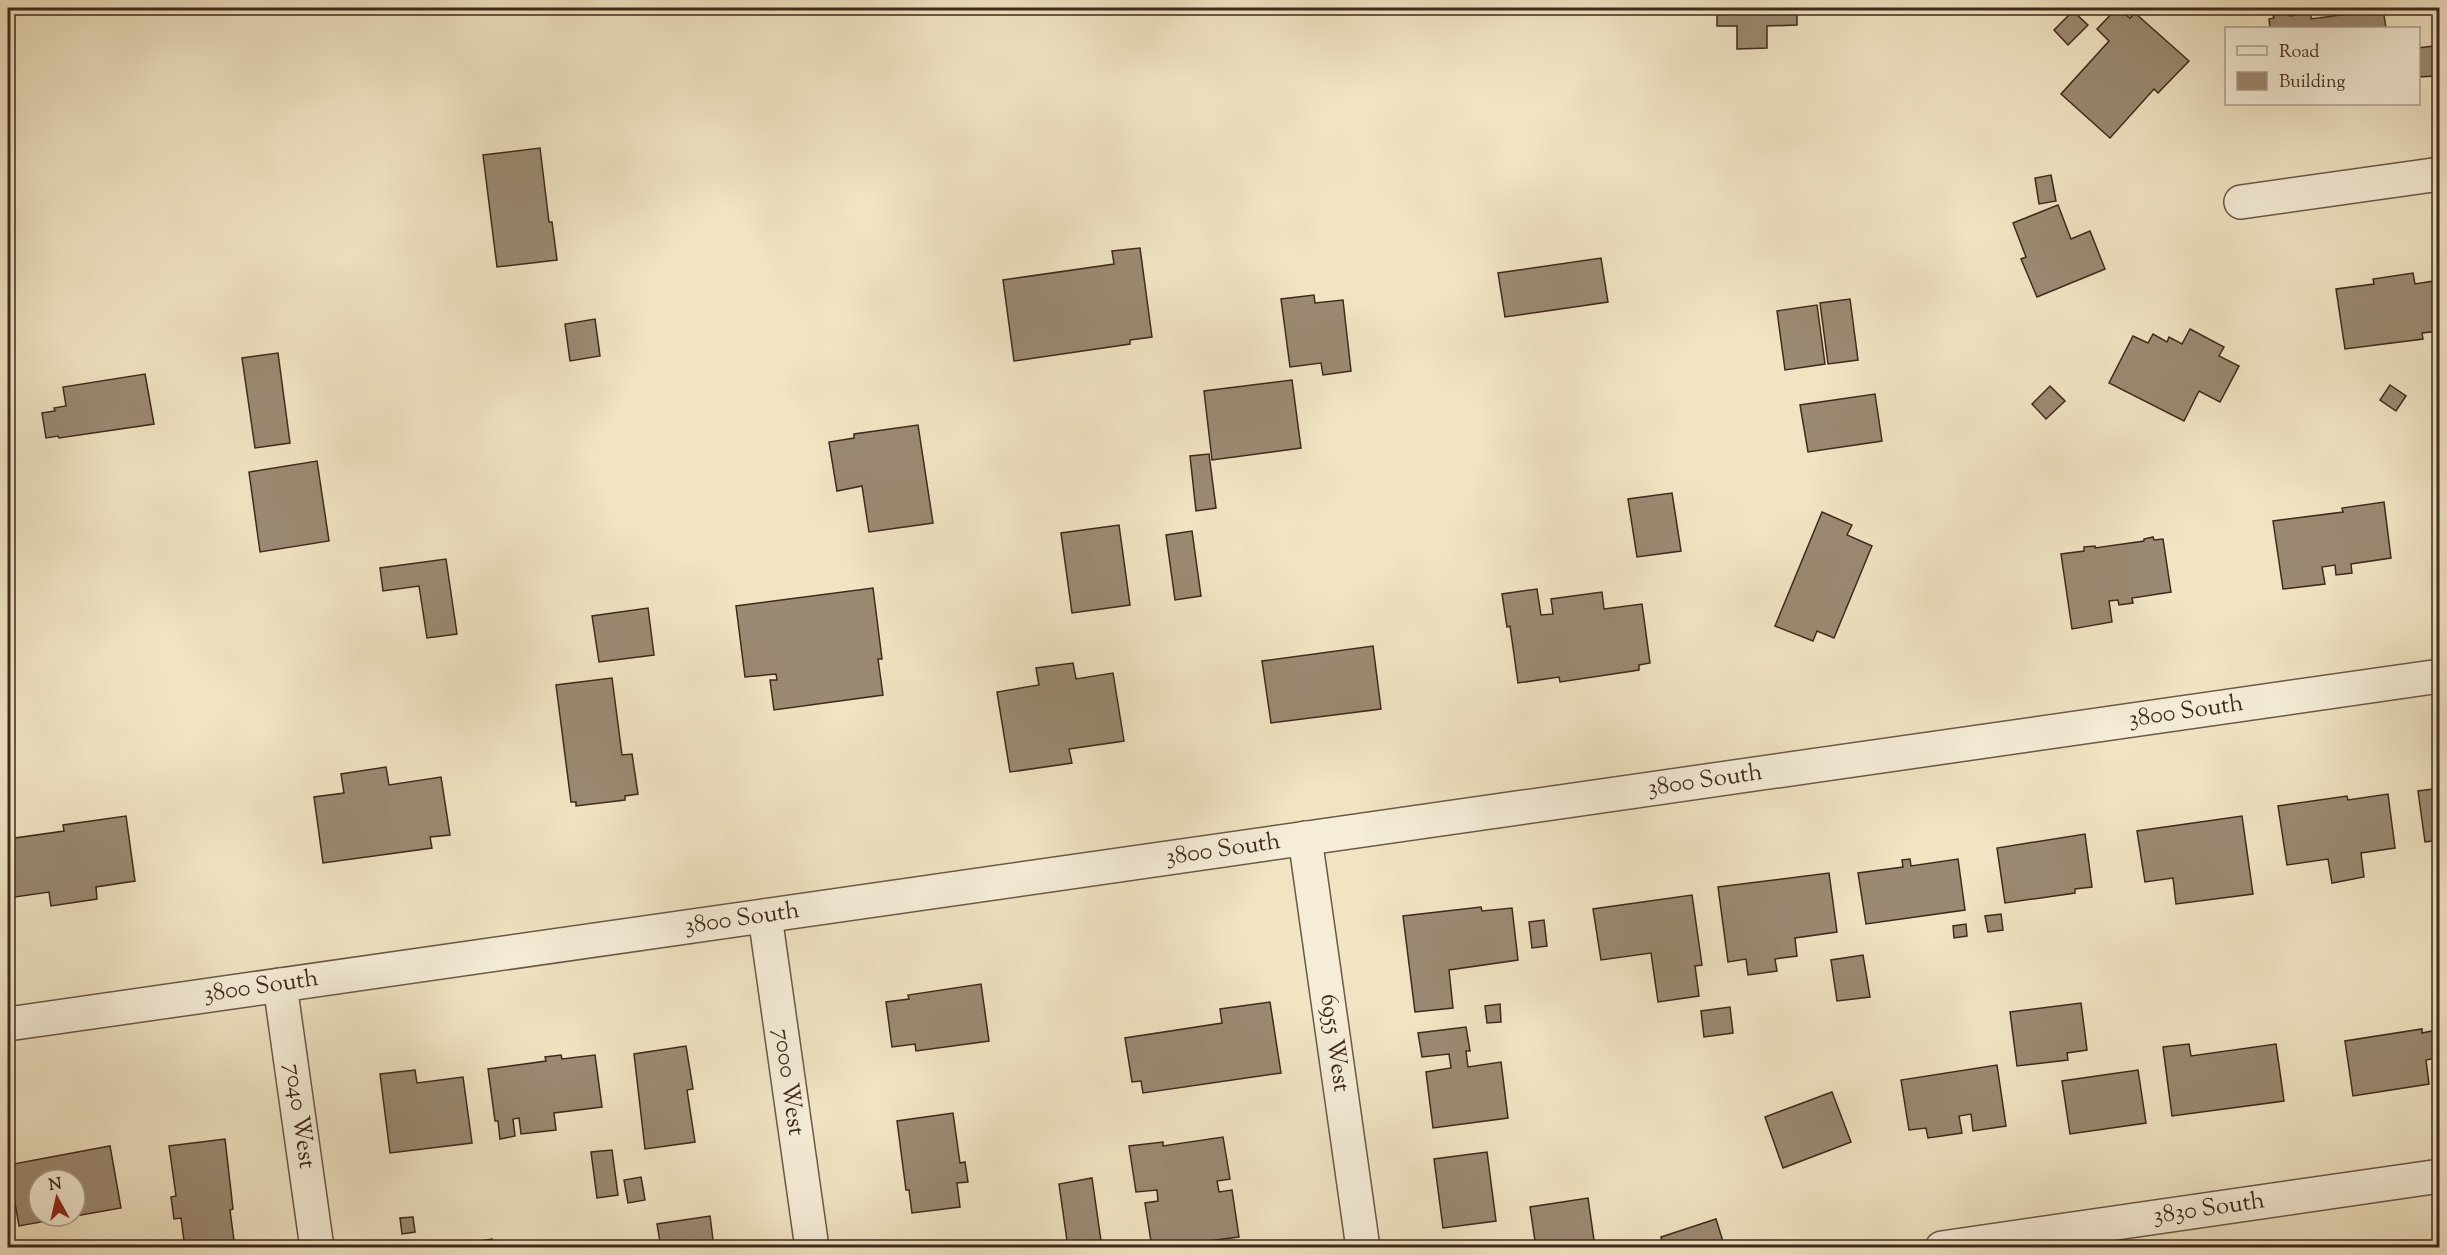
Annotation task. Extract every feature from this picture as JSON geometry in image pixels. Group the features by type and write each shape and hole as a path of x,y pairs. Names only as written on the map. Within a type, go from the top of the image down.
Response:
{"street":[{"path":"2241,202 2439,174"},
{"name":"3800 South","path":"8,1024 2439,676"},
{"name":"6955 West","path":"1305,838 1363,1248"},
{"name":"7000 West","path":"765,916 812,1248"},
{"name":"7040 West","path":"280,985 317,1248"},
{"name":"3830 South","path":"1942,1248 2439,1176"}],"building":[{"path":"1717,8 1797,8 1797,25 1767,26 1767,48 1737,49 1737,26 1717,26"},
{"path":"2117,8 2130,18 2135,13 2189,61 2158,93 2154,89 2110,138 2061,94 2109,41 2097,29"},
{"path":"2347,8 2383,9 2386,27 2270,27 2269,19 2274,18 2273,15 2290,12 2290,16 2311,13 2311,19 2348,14"},
{"path":"2073,11 2088,25 2068,45 2054,30"},
{"path":"2433,46 2436,76 2420,77 2420,48"},
{"path":"540,148 549,222 552,222 557,260 497,267 483,155"},
{"path":"2051,175 2056,201 2039,204 2035,178"},
{"path":"2058,205 2071,239 2090,231 2105,269 2037,297 2021,259 2026,257 2013,223"},
{"path":"1140,248 1152,337 1130,340 1130,344 1014,361 1003,280 1114,264 1112,251"},
{"path":"1601,258 1608,302 1505,317 1498,273"},
{"path":"2413,273 2415,284 2440,280 2440,331 2422,333 2423,339 2345,349 2336,289 2374,284 2373,279"},
{"path":"1314,295 1315,303 1343,300 1351,371 1323,375 1321,363 1290,367 1281,299"},
{"path":"1850,299 1858,360 1828,364 1820,303"},
{"path":"1817,305 1825,364 1785,370 1777,311"},
{"path":"595,319 600,356 570,361 565,324"},
{"path":"2190,329 2224,347 2219,356 2239,366 2220,402 2199,391 2184,421 2109,383 2133,336 2148,343 2153,334 2167,342 2169,337 2182,344"},
{"path":"278,353 290,443 255,448 242,358"},
{"path":"145,374 154,424 46,438 42,413 66,406 63,387"},
{"path":"1292,380 1301,448 1212,460 1204,391"},
{"path":"2390,385 2406,396 2396,411 2380,400"},
{"path":"2050,386 2065,401 2046,419 2032,404"},
{"path":"1875,394 1882,441 1808,452 1800,405"},
{"path":"918,425 933,523 869,532 862,486 837,491 829,442 854,438 854,434"},
{"path":"2440,429 2440,442 2435,443 2433,430"},
{"path":"1209,454 1216,508 1196,511 1190,456"},
{"path":"317,461 329,541 260,552 249,472"},
{"path":"1672,493 1681,551 1637,557 1628,499"},
{"path":"2384,502 2391,558 2351,564 2352,573 2336,575 2335,565 2322,567 2325,584 2283,589 2273,521 2343,512 2342,508"},
{"path":"1822,512 1852,525 1847,535 1872,546 1834,638 1817,631 1813,641 1775,626"},
{"path":"1119,525 1130,605 1072,613 1061,533"},
{"path":"1192,531 1201,596 1175,600 1166,535"},
{"path":"2153,537 2154,540 2163,539 2171,592 2132,598 2133,603 2119,605 2118,600 2109,601 2112,622 2072,629 2061,554 2084,551 2084,547 2095,546 2095,548 2144,541 2144,539"},
{"path":"446,559 457,634 427,638 419,586 383,591 380,568"},
{"path":"873,588 882,659 878,659 883,695 774,710 770,680 777,680 776,674 745,677 736,606"},
{"path":"1537,589 1541,615 1553,614 1551,599 1602,592 1604,609 1642,604 1650,663 1639,665 1639,670 1560,682 1559,677 1518,683 1510,626 1507,627 1502,594"},
{"path":"648,608 654,655 599,662 592,616"},
{"path":"1373,646 1381,709 1271,723 1262,661"},
{"path":"1073,663 1076,679 1113,673 1124,741 1069,749 1072,763 1010,772 997,692 1039,685 1036,668"},
{"path":"612,678 622,755 632,754 638,794 625,796 625,800 576,806 576,802 571,802 556,685"},
{"path":"386,767 389,785 441,777 450,835 430,837 432,848 323,863 314,797 344,793 341,774"},
{"path":"2440,788 2440,840 2425,842 2418,791"},
{"path":"2388,794 2395,848 2361,853 2364,877 2332,883 2328,859 2287,865 2278,806 2347,796 2348,800"},
{"path":"126,816 135,881 96,887 97,899 51,906 49,892 8,898 8,839 64,831 63,825"},
{"path":"2242,816 2253,894 2176,904 2173,878 2145,882 2137,831"},
{"path":"2085,834 2092,887 2075,889 2075,893 2005,903 1997,848"},
{"path":"1910,859 1911,866 1958,859 1965,910 1866,924 1858,873 1903,867 1902,860"},
{"path":"1829,873 1837,932 1795,938 1797,956 1775,959 1777,971 1748,975 1746,959 1728,962 1718,887"},
{"path":"1692,895 1702,965 1695,966 1699,996 1658,1002 1651,953 1601,960 1593,909"},
{"path":"1481,907 1482,911 1512,908 1518,960 1449,970 1453,1008 1415,1012 1403,916"},
{"path":"2001,914 2003,930 1988,932 1985,916"},
{"path":"1544,920 1547,946 1532,948 1529,922"},
{"path":"1966,924 1967,936 1954,938 1953,926"},
{"path":"1863,955 1870,997 1837,1001 1831,960"},
{"path":"981,984 989,1041 916,1051 915,1044 892,1047 886,1002 909,999 908,995"},
{"path":"1270,1002 1281,1073 1143,1093 1141,1081 1132,1082 1125,1038 1222,1023 1220,1009"},
{"path":"2081,1003 2087,1050 2067,1053 2068,1060 2017,1066 2010,1012"},
{"path":"1500,1004 1501,1022 1487,1023 1485,1006"},
{"path":"1730,1007 1733,1033 1704,1037 1701,1011"},
{"path":"1466,1027 1470,1051 1466,1051 1468,1067 1501,1062 1508,1118 1433,1128 1426,1072 1451,1068 1449,1054 1422,1057 1418,1033"},
{"path":"2422,1029 2422,1033 2432,1031 2436,1058 2426,1060 2429,1084 2353,1096 2345,1041"},
{"path":"2189,1044 2191,1056 2276,1044 2284,1101 2172,1116 2163,1047"},
{"path":"686,1046 693,1089 687,1090 695,1142 645,1149 634,1054"},
{"path":"561,1055 562,1059 595,1055 602,1107 554,1113 556,1130 521,1134 519,1118 513,1119 515,1136 500,1139 498,1121 495,1121 488,1069 546,1061 545,1057"},
{"path":"1997,1065 2006,1126 1973,1131 1971,1114 1959,1116 1962,1133 1928,1138 1926,1128 1909,1130 1901,1080"},
{"path":"415,1070 417,1083 463,1077 472,1143 390,1153 380,1074"},
{"path":"2138,1070 2146,1123 2070,1134 2062,1081"},
{"path":"1832,1092 1851,1142 1783,1168 1765,1117"},
{"path":"953,1113 960,1163 965,1162 968,1182 957,1183 960,1207 912,1213 909,1190 906,1190 897,1121"},
{"path":"1223,1137 1230,1179 1217,1181 1219,1192 1232,1190 1239,1237 1152,1248 1145,1203 1158,1201 1157,1190 1136,1192 1129,1146 1163,1142 1163,1146"},
{"path":"225,1139 235,1248 185,1248 181,1218 174,1219 171,1197 176,1196 169,1146"},
{"path":"110,1146 121,1208 87,1214 87,1168 27,1168 27,1225 19,1226 8,1165"},
{"path":"612,1150 618,1195 597,1198 591,1152"},
{"path":"1487,1152 1496,1221 1443,1228 1434,1159"},
{"path":"641,1177 645,1200 628,1203 624,1180"},
{"path":"1092,1178 1102,1248 1068,1248 1059,1184"},
{"path":"1588,1198 1595,1247 1536,1248 1530,1207"},
{"path":"710,1216 714,1248 661,1248 657,1224"},
{"path":"413,1217 415,1232 402,1234 400,1218"},
{"path":"1716,1219 1725,1248 1664,1248 1661,1237"},
{"path":"492,1239 493,1245 515,1242 515,1248 433,1248"}]}
